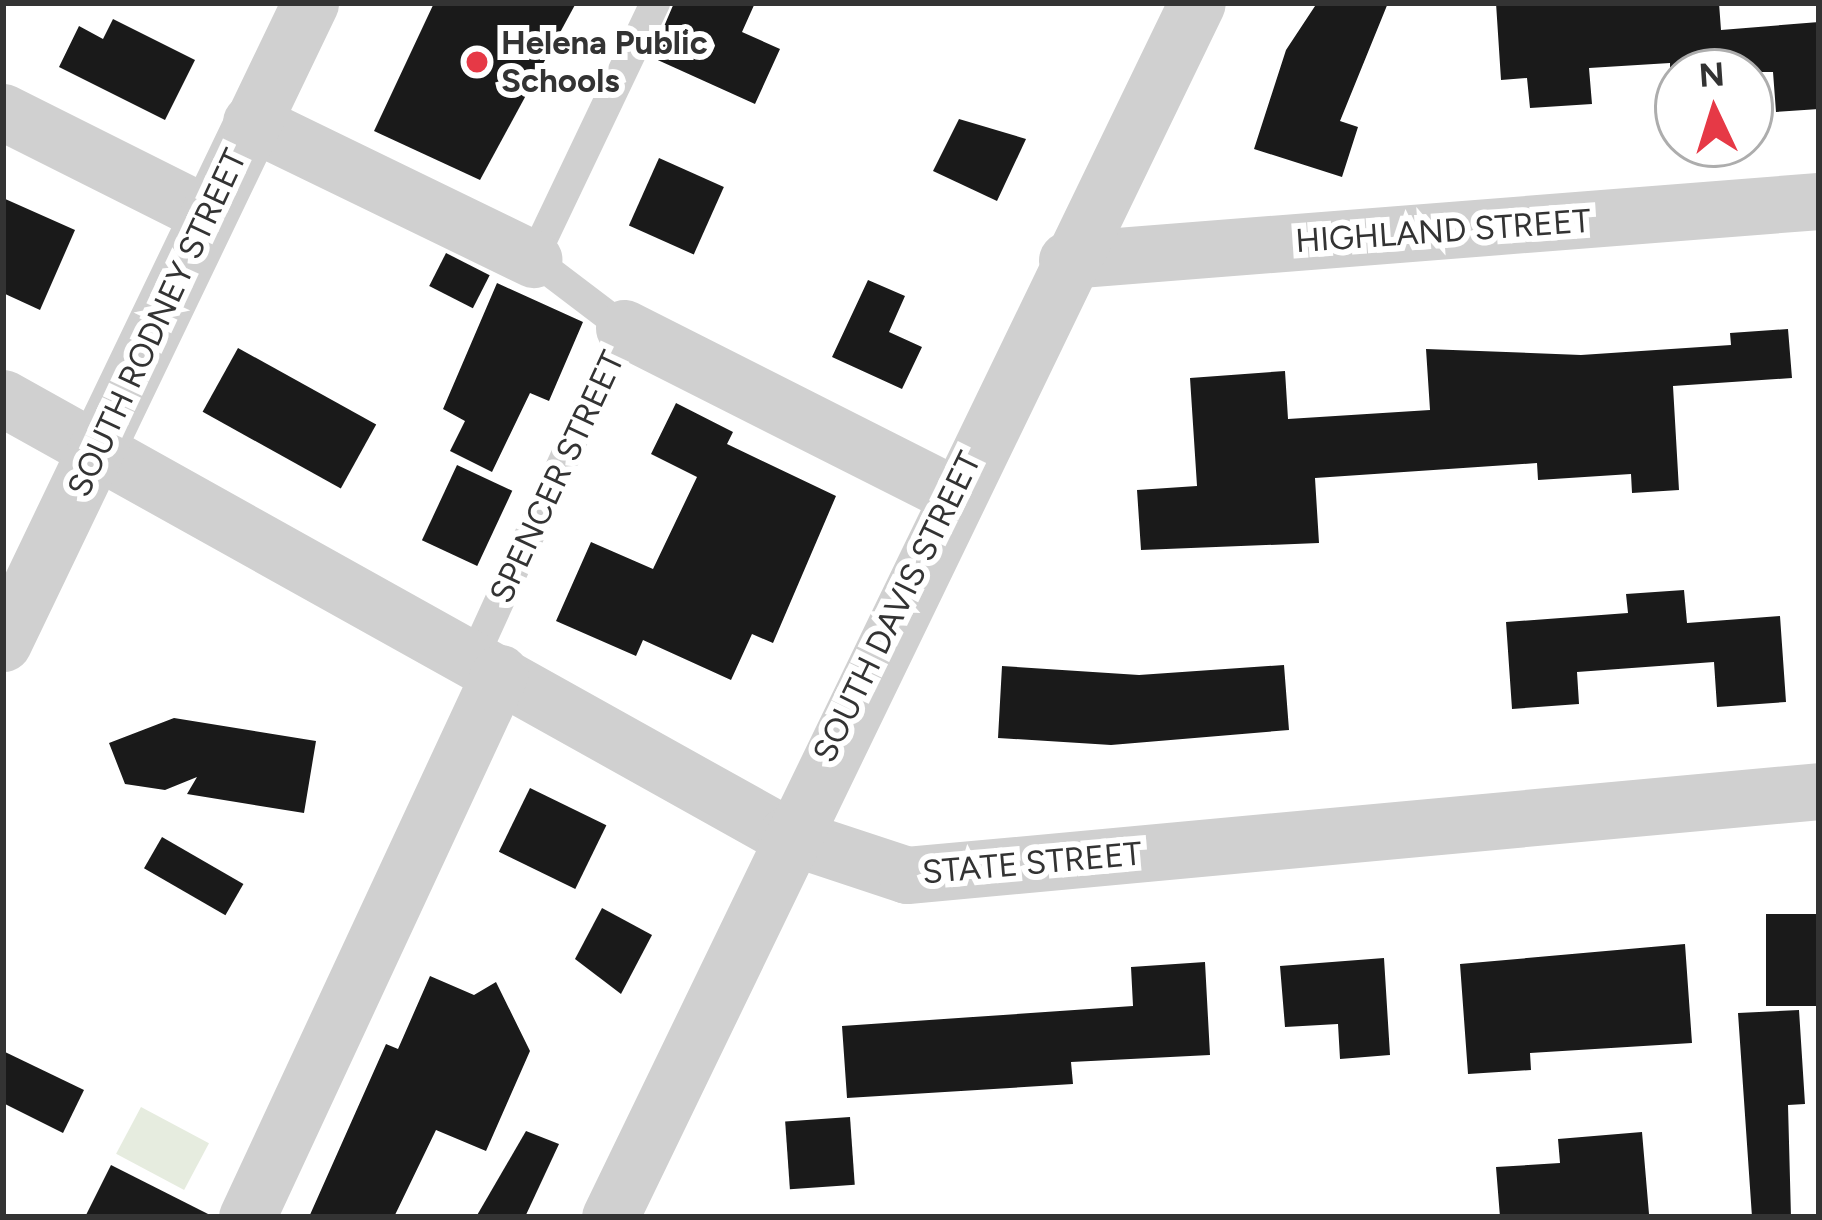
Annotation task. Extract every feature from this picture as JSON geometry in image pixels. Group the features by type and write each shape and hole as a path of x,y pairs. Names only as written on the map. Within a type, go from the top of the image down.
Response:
{"street":[{"name":"SOUTH RODNEY STREET","path":"3,643 102,445 205,213 310,3"},
{"name":"SOUTH DAVIS STREET","path":"610,1217 786,835 1197,3"},
{"path":"3,112 205,213"},
{"path":"251,122 533,259"},
{"name":"HIGHLAND STREET","path":"1067,260 1819,201"},
{"path":"624,328 953,494"},
{"name":"STATE STREET","path":"3,398 102,445 786,835 907,875 1819,790"},
{"name":"SPENCER STREET","path":"247,1217 486,666"}],"lane":[{"path":"533,259 655,3"},
{"name":"SPENCER STREET","path":"486,666 624,328 533,259"}],"shaded area":[{"path":"141,1107 209,1143 184,1190 116,1154"}],"building":[{"name":"Helena Public Schools","path":"434,3 576,3 480,180 374,131"},
{"path":"674,3 755,3 742,32 780,49 755,104 651,57"},
{"path":"1317,3 1388,3 1340,121 1358,127 1342,177 1254,149 1286,50"},
{"path":"1496,3 1719,3 1721,30 1819,22 1819,109 1776,112 1774,48 1654,48 1654,64 1589,68 1592,104 1530,108 1527,78 1501,80"},
{"path":"113,19 195,60 165,120 59,67 79,26 103,39"},
{"path":"959,119 1026,139 997,201 933,171"},
{"path":"659,158 724,187 694,254 629,226"},
{"path":"3,198 75,230 40,310 3,293"},
{"path":"446,253 490,275 473,308 429,286"},
{"path":"868,280 905,296 889,332 922,347 902,389 832,357"},
{"path":"497,283 583,322 549,401 530,393 492,472 450,451 465,421 443,409"},
{"path":"1788,329 1792,378 1673,386 1679,490 1632,493 1631,474 1538,480 1537,463 1315,478 1319,543 1141,550 1137,490 1197,486 1190,378 1285,371 1288,419 1430,410 1426,349 1581,355 1731,345 1730,333"},
{"path":"238,348 376,425 341,488 203,412"},
{"path":"676,403 733,432 727,444 836,496 773,643 752,634 731,680 643,640 636,656 556,621 591,542 653,569 697,477 651,454"},
{"path":"457,465 512,491 477,566 422,540"},
{"path":"1684,590 1687,623 1780,616 1786,702 1717,707 1714,662 1577,672 1579,704 1512,709 1506,622 1628,613 1626,594"},
{"path":"1284,665 1289,730 1111,745 998,738 1002,666 1139,675"},
{"path":"174,718 316,741 304,813 187,794 197,777 165,790 125,784 109,743"},
{"path":"530,788 606,825 575,889 499,852"},
{"path":"162,837 243,884 225,915 144,868"},
{"path":"602,908 652,935 621,994 575,959"},
{"path":"1766,914 1819,914 1819,1006 1766,1006"},
{"path":"1685,944 1692,1043 1530,1053 1531,1070 1468,1074 1460,964"},
{"path":"1384,958 1390,1055 1340,1059 1338,1024 1285,1027 1280,966"},
{"path":"1205,962 1210,1055 1071,1062 1073,1084 847,1098 842,1026 1133,1006 1131,967"},
{"path":"430,976 474,995 496,982 530,1051 486,1151 436,1130 394,1217 309,1217 386,1044 398,1049"},
{"path":"1799,1010 1805,1104 1788,1105 1791,1217 1752,1217 1738,1013"},
{"path":"3,1051 84,1090 63,1133 3,1103"},
{"path":"850,1117 855,1185 790,1189 785,1122"},
{"path":"526,1131 559,1144 525,1217 476,1217"},
{"path":"1642,1132 1649,1214 1500,1217 1496,1167 1560,1163 1558,1139"},
{"path":"111,1165 214,1217 85,1217"}],"place":[{"name":"Helena Public Schools","path":"477,62"}]}
